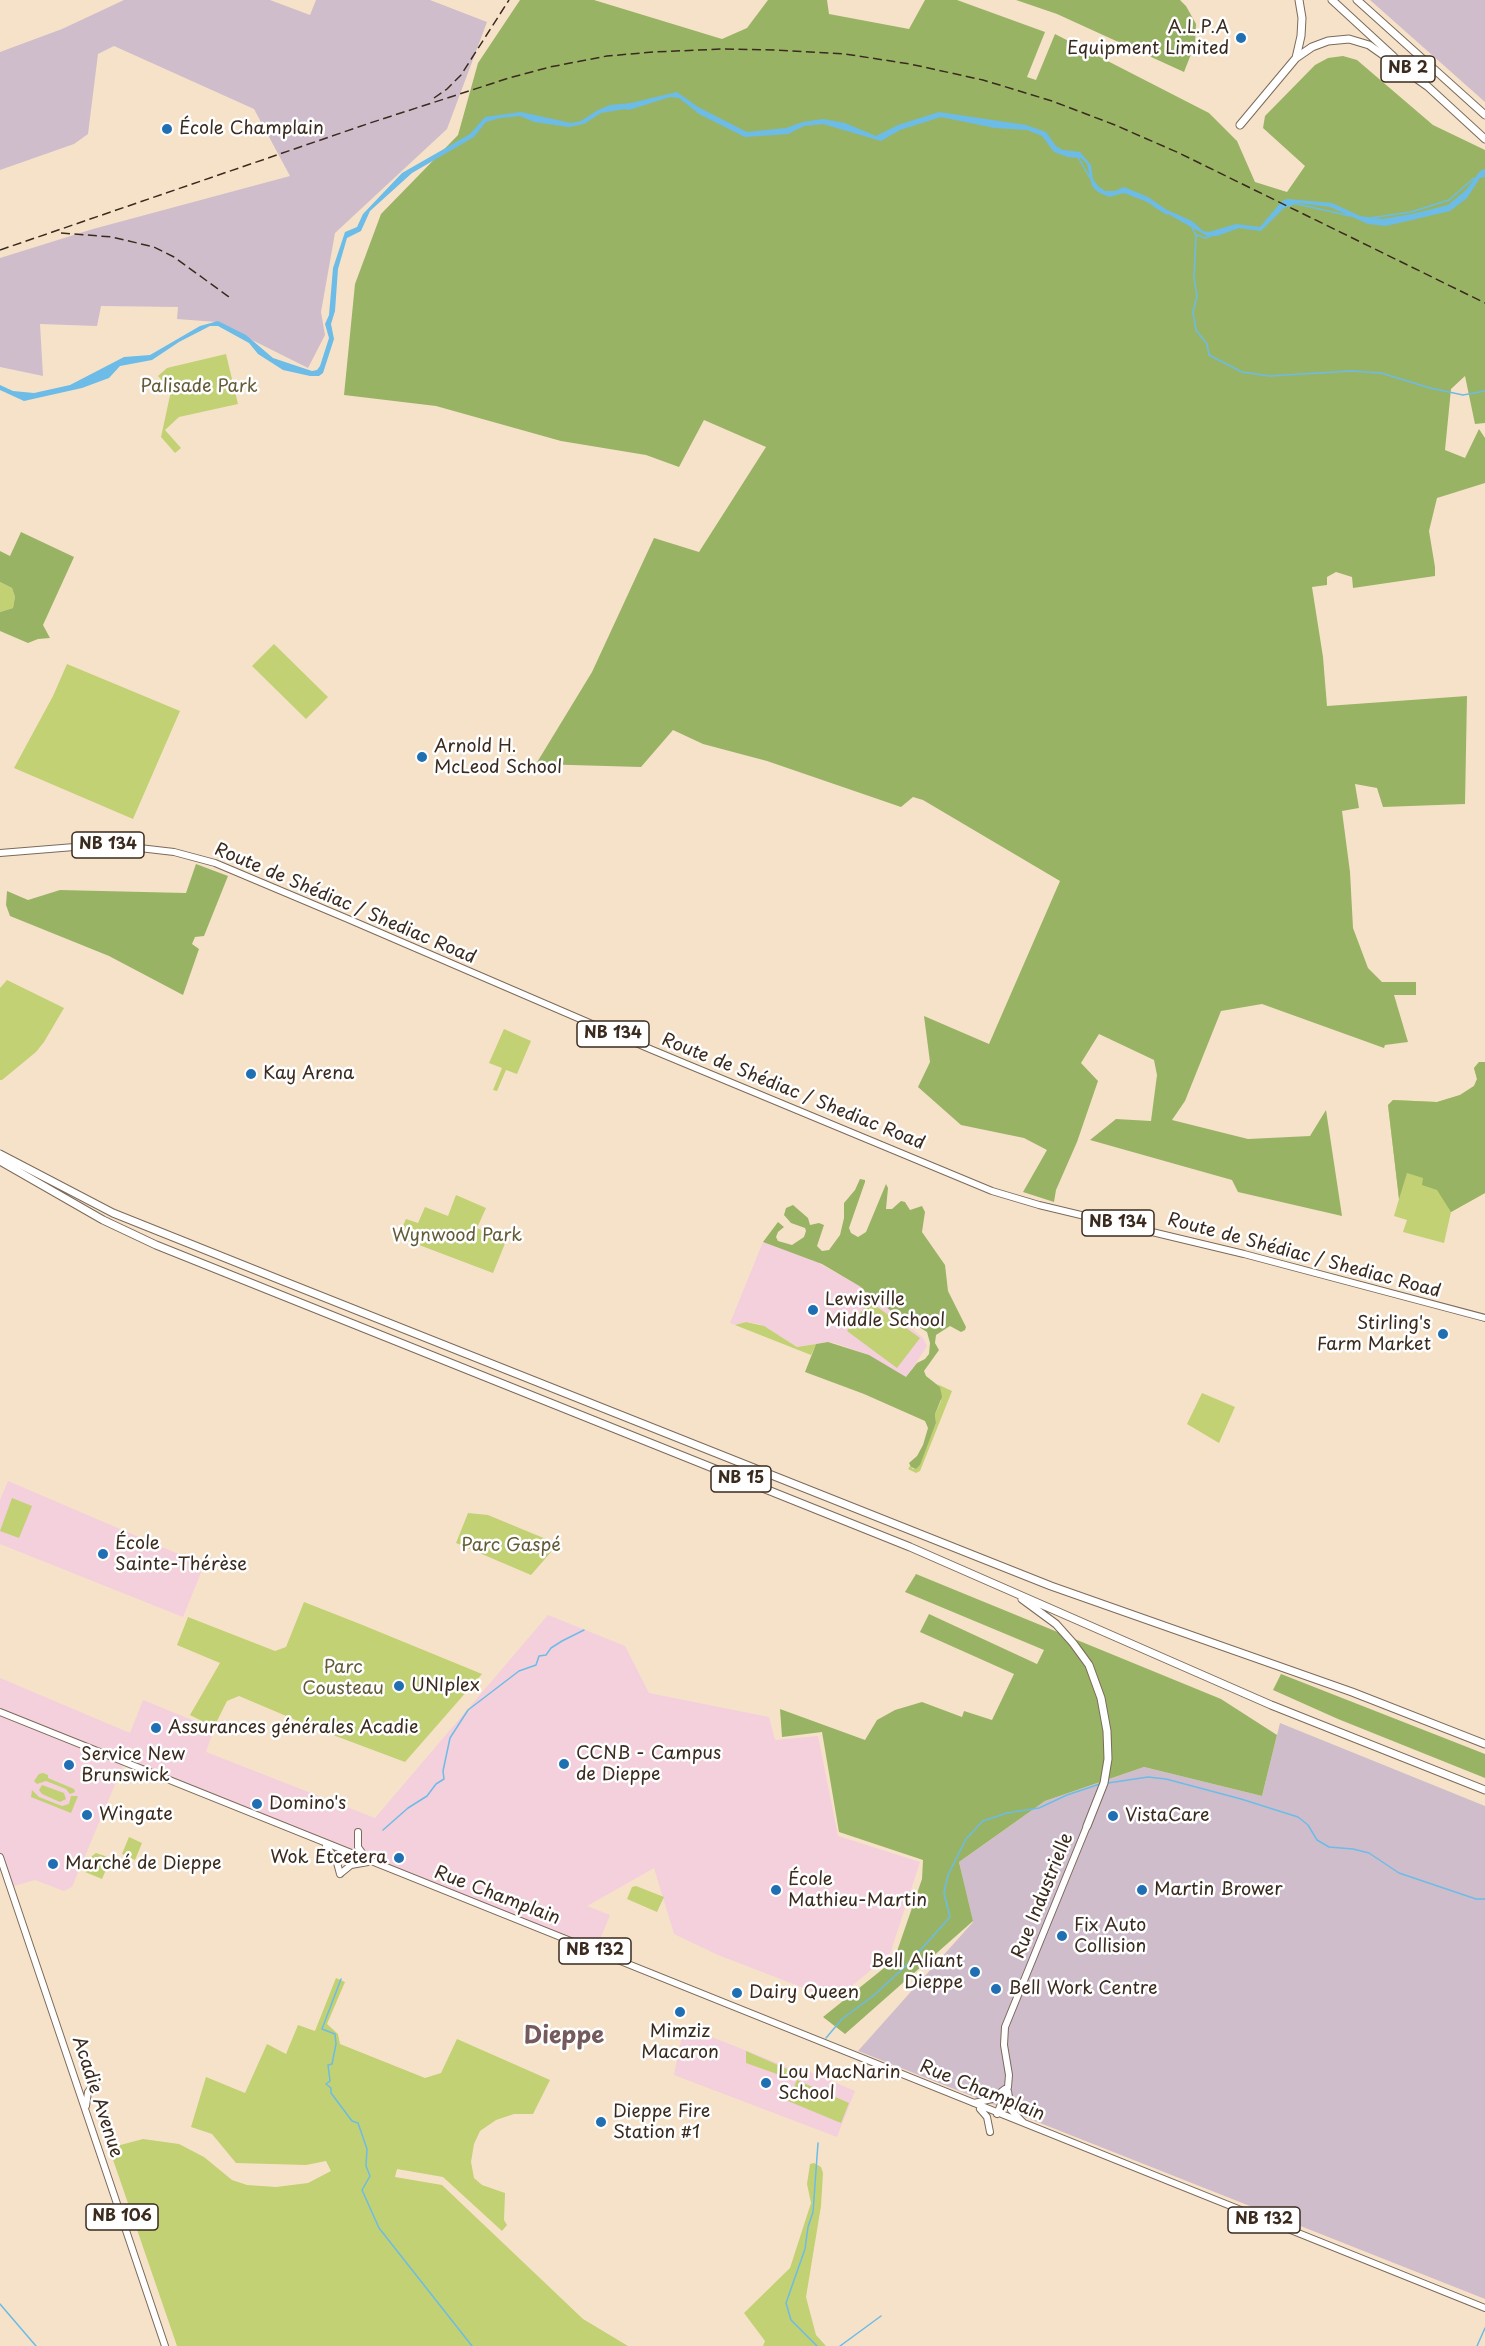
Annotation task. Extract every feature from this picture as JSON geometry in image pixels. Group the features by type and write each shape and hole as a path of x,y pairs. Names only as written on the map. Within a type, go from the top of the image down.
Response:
{"highway":[{"path":"1296,58 1302,18 1299,0"},
{"name":"NB 2","path":"1332,0 1485,139"},
{"name":"NB 2","path":"1357,0 1485,115"},
{"path":"1240,125 1296,58 1312,46 1328,40 1349,39 1369,45 1427,86"},
{"name":"NB 15","path":"0,1154 113,1212 294,1286 1051,1586 1352,1692 1485,1744"},
{"name":"NB 15","path":"0,1161 103,1220 156,1245 910,1546 1271,1705 1485,1790"},
{"path":"1002,1587 1056,1624 1073,1643 1089,1665 1101,1698 1107,1731 1108,1759 1104,1783 1087,1826"}],"main road":[{"name":"Route de Shédiac / Shediac Road","path":"0,853 99,845 122,846 174,852 215,863 639,1045 992,1191 1038,1205 1244,1254 1485,1318"},
{"name":"Rue Champlain","path":"0,1712 1485,2308"},
{"name":"Rue Industrielle","path":"997,2114 1008,2087 1009,2075 1004,2044 1005,2027 1087,1826"},
{"path":"321,1842 331,1850 340,1874 351,1865 369,1862 358,1847 357,1832"},
{"name":"Acadie Avenue","path":"0,1857 165,2346"},
{"path":"85,2109 88,2092 96,2081"},
{"path":"972,2103 992,2099 1008,2087"},
{"path":"1008,2087 1011,2110 1027,2126"},
{"path":"972,2103 985,2114 990,2132"}],"shaded area":[{"path":"124,0 270,0 310,15 316,0 430,0 487,22 447,129 335,233 321,312 325,335 308,368 216,322 177,319 178,307 101,306 97,326 40,324 43,376 0,367 0,258 93,229 290,176 254,109 114,46 98,54 88,134 74,144 0,170 0,52 62,29"},
{"path":"1370,0 1485,0 1485,102"},
{"name":"Lewisville Middle School","path":"763,1242 817,1262 861,1287 923,1338 927,1346 907,1377 866,1354 835,1343 826,1342 797,1347 759,1324 746,1322 735,1325 730,1323"},
{"name":"École Sainte-Thérèse","path":"8,1481 204,1565 183,1617 0,1544 0,1500"},
{"path":"548,1615 625,1646 649,1693 769,1717 775,1740 818,1736 838,1836 920,1862 890,1954 835,2000 718,1955 674,1934 654,1868 587,1906 610,1915 597,1947 369,1862 124,1763 72,1887 64,1891 35,1880 11,1887 0,1857 0,1678 130,1733 143,1700 214,1729 206,1752 375,1818"},
{"path":"1280,1723 1485,1806 1485,2299 858,2051 973,1922 959,1862 1045,1801 1144,1767 1262,1796"},
{"name":"Lou MacNarin School","path":"684,2026 795,2070 808,2071 855,2091 837,2137 674,2075"}],"green space":[{"path":"520,0 594,0 722,39 747,28 768,0 827,0 829,14 909,29 925,0 957,0 1045,32 1027,77 1036,80 1055,34 1209,113 1237,141 1255,182 1287,192 1305,166 1263,128 1265,116 1315,65 1328,58 1343,56 1357,60 1433,125 1485,150 1485,423 1475,424 1465,376 1451,389 1445,450 1465,458 1479,429 1485,438 1485,483 1437,498 1429,531 1435,576 1353,588 1352,577 1336,572 1327,577 1327,585 1312,587 1323,657 1327,706 1467,696 1465,804 1383,807 1377,788 1355,784 1359,808 1342,811 1350,872 1353,928 1368,968 1382,982 1416,982 1416,995 1394,995 1408,1042 1385,1045 1384,1048 1262,1004 1221,1011 1185,1101 1172,1120 1248,1139 1310,1136 1326,1110 1342,1216 1238,1192 1232,1180 1090,1140 1116,1119 1151,1121 1157,1075 1154,1060 1099,1034 1081,1063 1098,1081 1077,1142 1056,1190 1054,1202 1023,1192 1047,1150 1024,1138 961,1125 918,1087 930,1062 924,1016 989,1044 1060,881 923,800 913,797 901,807 767,761 703,744 673,730 641,767 536,764 592,672 654,538 699,552 766,447 704,420 679,467 646,455 561,441 436,406 344,395 355,284 381,214 458,135 478,63"},
{"path":"1016,0 1180,0 1196,24 1195,44 1184,72 1057,14"},
{"name":"Palisade Park","path":"226,354 238,404 179,417 165,430 181,448 175,453 161,437 171,391 158,376 167,368"},
{"path":"21,532 74,557 43,625 50,638 28,643 0,631 0,612 13,608 15,597 12,588 0,582 0,551 10,556"},
{"path":"0,582 12,588 15,597 13,608 0,612"},
{"path":"274,644 328,697 306,719 252,666"},
{"path":"67,664 180,711 133,819 14,768 53,696"},
{"path":"196,864 228,876 204,936 195,937 192,944 199,949 183,995 109,956 10,916 6,905 7,891 28,900 60,890 186,893"},
{"path":"7,980 64,1008 36,1052 0,1080 0,988"},
{"path":"504,1029 531,1041 517,1074 506,1070 497,1091 493,1090 502,1068 489,1063"},
{"path":"1479,1062 1485,1062 1485,1193 1451,1212 1444,1243 1403,1232 1407,1220 1394,1216 1399,1199 1388,1105 1393,1100 1437,1102 1460,1095 1474,1086 1477,1079 1474,1068"},
{"path":"1479,1062 1485,1062 1485,1193 1451,1212 1437,1190 1422,1185 1423,1178 1407,1173 1399,1199 1388,1105 1393,1100 1437,1102 1460,1095 1474,1086 1477,1079 1474,1068"},
{"path":"860,1179 865,1182 849,1228 851,1233 858,1237 866,1232 886,1184 888,1188 886,1209 892,1209 901,1201 905,1202 910,1210 922,1206 925,1212 922,1232 945,1265 948,1291 966,1327 961,1332 950,1326 936,1335 935,1343 939,1350 924,1371 926,1376 940,1387 942,1397 935,1414 936,1423 920,1465 916,1469 909,1463 917,1456 923,1445 928,1428 925,1421 864,1394 805,1372 816,1344 828,1342 869,1355 906,1377 917,1363 929,1354 930,1343 927,1332 919,1327 911,1328 871,1294 822,1264 763,1242 778,1222 784,1227 778,1232 776,1237 778,1241 792,1245 804,1237 805,1228 791,1223 784,1215 786,1208 793,1205 808,1218 810,1225 819,1223 824,1225 817,1246 822,1251 829,1250 840,1235 844,1218 844,1203 855,1190"},
{"name":"Wynwood Park","path":"456,1195 486,1208 477,1228 506,1241 493,1273 398,1237 406,1219 418,1223 425,1207 448,1216"},
{"path":"869,1301 920,1338 897,1368 847,1331"},
{"path":"746,1322 764,1326 797,1347 816,1344 811,1355 735,1325"},
{"path":"937,1384 952,1391 920,1471 916,1473 908,1469 910,1466 913,1469 919,1466 936,1423 935,1414 941,1401 940,1387"},
{"path":"1202,1393 1235,1407 1219,1443 1187,1424"},
{"path":"12,1498 32,1506 19,1538 0,1531"},
{"name":"Parc Gaspé","path":"468,1513 488,1515 558,1544 531,1575 456,1543"},
{"path":"916,1574 1221,1699 1277,1735 1262,1796 1144,1767 1045,1801 959,1862 973,1921 845,2034 823,2017 894,1960 922,1879 923,1860 839,1832 822,1732 782,1737 780,1709 865,1740 877,1720 895,1710 922,1702 962,1717 964,1711 992,1720 1014,1674 920,1632 929,1614 1037,1664 1044,1650 905,1592"},
{"name":"Parc Cousteau","path":"304,1602 482,1674 405,1762 317,1729 239,1696 227,1701 214,1727 190,1715 220,1663 177,1645 188,1617 275,1651 286,1647"},
{"path":"1281,1674 1485,1754 1485,1778 1338,1719 1273,1690"},
{"path":"39,1774 48,1775 48,1778 74,1789 75,1792 70,1794 66,1789 46,1781 37,1784 34,1781"},
{"path":"42,1785 64,1793 66,1799 60,1802 42,1794 39,1790"},
{"path":"32,1790 39,1797 62,1806 69,1804 71,1796 78,1796 71,1813 31,1797"},
{"path":"129,1837 142,1843 135,1860 122,1854"},
{"path":"96,1853 111,1858 102,1879 85,1872 92,1856"},
{"path":"636,1886 664,1897 657,1912 627,1899 632,1887"},
{"path":"336,1978 345,1982 327,2024 338,2034 340,2044 425,2078 441,2073 457,2039 550,2080 533,2114 514,2114 496,2120 480,2131 474,2144 471,2162 474,2178 482,2185 505,2193 504,2220 507,2225 502,2231 443,2177 397,2169 395,2177 442,2185 583,2319 628,2346 177,2346 109,2148 143,2139 179,2144 204,2157 232,2180 247,2185 276,2187 308,2183 331,2171 326,2161 306,2165 236,2163 212,2134 191,2127 206,2077 245,2093 267,2044 286,2054 298,2025 315,2031"},
{"path":"746,2051 794,2072 791,2079 746,2063"},
{"path":"797,2080 849,2103 841,2123 788,2101"},
{"path":"814,2163 821,2167 823,2173 821,2206 806,2297 816,2335 826,2346 763,2346 765,2341 744,2313 790,2268 811,2203 807,2184 810,2164"}],"water":[{"path":"677,92 698,107 747,132 786,128 803,122 823,119 845,123 876,136 898,125 939,112 1026,125 1046,132 1056,146 1063,150 1080,152 1091,165 1093,179 1105,191 1115,191 1124,187 1148,197 1167,210 1192,221 1203,231 1209,232 1236,224 1260,227 1282,201 1288,199 1332,203 1360,216 1382,219 1412,214 1448,205 1466,190 1480,171 1485,169 1485,177 1480,178 1467,198 1450,211 1386,226 1368,224 1330,207 1299,203 1284,208 1261,231 1239,228 1217,236 1207,236 1145,201 1124,193 1109,197 1098,192 1092,186 1087,164 1081,158 1068,157 1054,152 1042,136 1027,130 995,128 941,117 900,130 881,141 823,124 804,126 788,134 745,137 699,114 679,98 670,97 629,110 601,113 584,124 569,127 534,122 520,116 500,118 486,122 474,137 412,173 370,211 361,231 347,238 338,269 335,311 331,324 334,339 323,373 319,376 283,370 258,354 249,343 218,326 210,326 179,342 152,360 120,366 109,378 82,388 24,401 0,390 0,385 13,391 34,393 70,385 124,357 150,355 200,326 218,321 246,335 273,358 312,371 317,370 329,338 325,324 329,315 333,268 345,232 357,227 363,214 402,173 470,134 485,117 521,112 571,123 581,121 610,105 631,103"}],"waterway":[{"path":"968,121 984,125"},
{"path":"1078,157 1090,178"},
{"path":"1370,218 1411,212 1449,200 1474,178"},
{"path":"1293,203 1350,216"},
{"path":"1154,206 1167,214"},
{"path":"1192,228 1196,235"},
{"path":"1197,235 1206,238 1213,235"},
{"path":"1196,236 1194,278 1197,296 1193,312 1196,330 1207,344 1209,355 1242,372 1269,376 1351,371 1381,373 1463,395 1485,391"},
{"path":"383,1830 408,1808 427,1796 436,1784 444,1779 443,1771 450,1738 468,1710 519,1671 536,1665 539,1656 546,1655 551,1648 584,1630"},
{"path":"1108,1783 1148,1777 1166,1779 1241,1799 1298,1817 1308,1825 1317,1840 1329,1847 1369,1853 1399,1873 1476,1899 1485,1899"},
{"path":"826,2038 842,2019 873,1996 909,1963 950,1917 944,1893 948,1875 966,1839 983,1821 1007,1813 1039,1808 1067,1795 1100,1784"},
{"path":"341,1979 322,2029 335,2034 336,2044 332,2064 328,2065 330,2081 326,2084 352,2121 358,2123 367,2149 366,2166 370,2176 362,2190 379,2228 472,2346"},
{"path":"817,2346 791,2320 786,2303 805,2249 813,2212 818,2143"},
{"path":"0,2304 36,2346"},
{"path":"840,2346 881,2316"},
{"path":"1477,2346 1485,2328"}],"railway":[{"path":"434,98 461,75 509,0"},
{"path":"0,250 370,123 550,67 607,56 654,52 722,49 776,50 845,54 910,64 983,80 1052,101 1179,153 1485,303"},
{"path":"61,233 112,237 154,247 174,257 229,297"}],"place":[{"name":"A.L.P.A Equipment Limited","path":"1241,38"},
{"name":"École Champlain","path":"167,129"},
{"name":"Arnold H. McLeod School","path":"422,757"},
{"name":"Kay Arena","path":"251,1074"},
{"name":"Lewisville Middle School","path":"813,1310"},
{"name":"Stirling's Farm Market","path":"1443,1334"},
{"name":"École Sainte-Thérèse","path":"103,1554"},
{"name":"UNIplex","path":"399,1686"},
{"name":"Assurances générales Acadie","path":"156,1728"},
{"name":"CCNB - Campus de Dieppe","path":"564,1764"},
{"name":"Service New Brunswick","path":"69,1765"},
{"name":"Domino's","path":"257,1804"},
{"name":"Wingate","path":"87,1815"},
{"name":"VistaCare","path":"1113,1816"},
{"name":"Wok Etcetera","path":"399,1858"},
{"name":"Marché de Dieppe","path":"53,1864"},
{"name":"École Mathieu-Martin","path":"776,1890"},
{"name":"Martin Brower","path":"1142,1890"},
{"name":"Fix Auto Collision","path":"1062,1936"},
{"name":"Bell Aliant Dieppe","path":"975,1972"},
{"name":"Bell Work Centre","path":"996,1989"},
{"name":"Dairy Queen","path":"737,1993"},
{"name":"Mimziz Macaron","path":"680,2012"},
{"name":"Lou MacNarin School","path":"766,2083"},
{"name":"Dieppe Fire Station #1","path":"601,2122"}],"district":[{"name":"Dieppe","path":"564,2036"}]}
